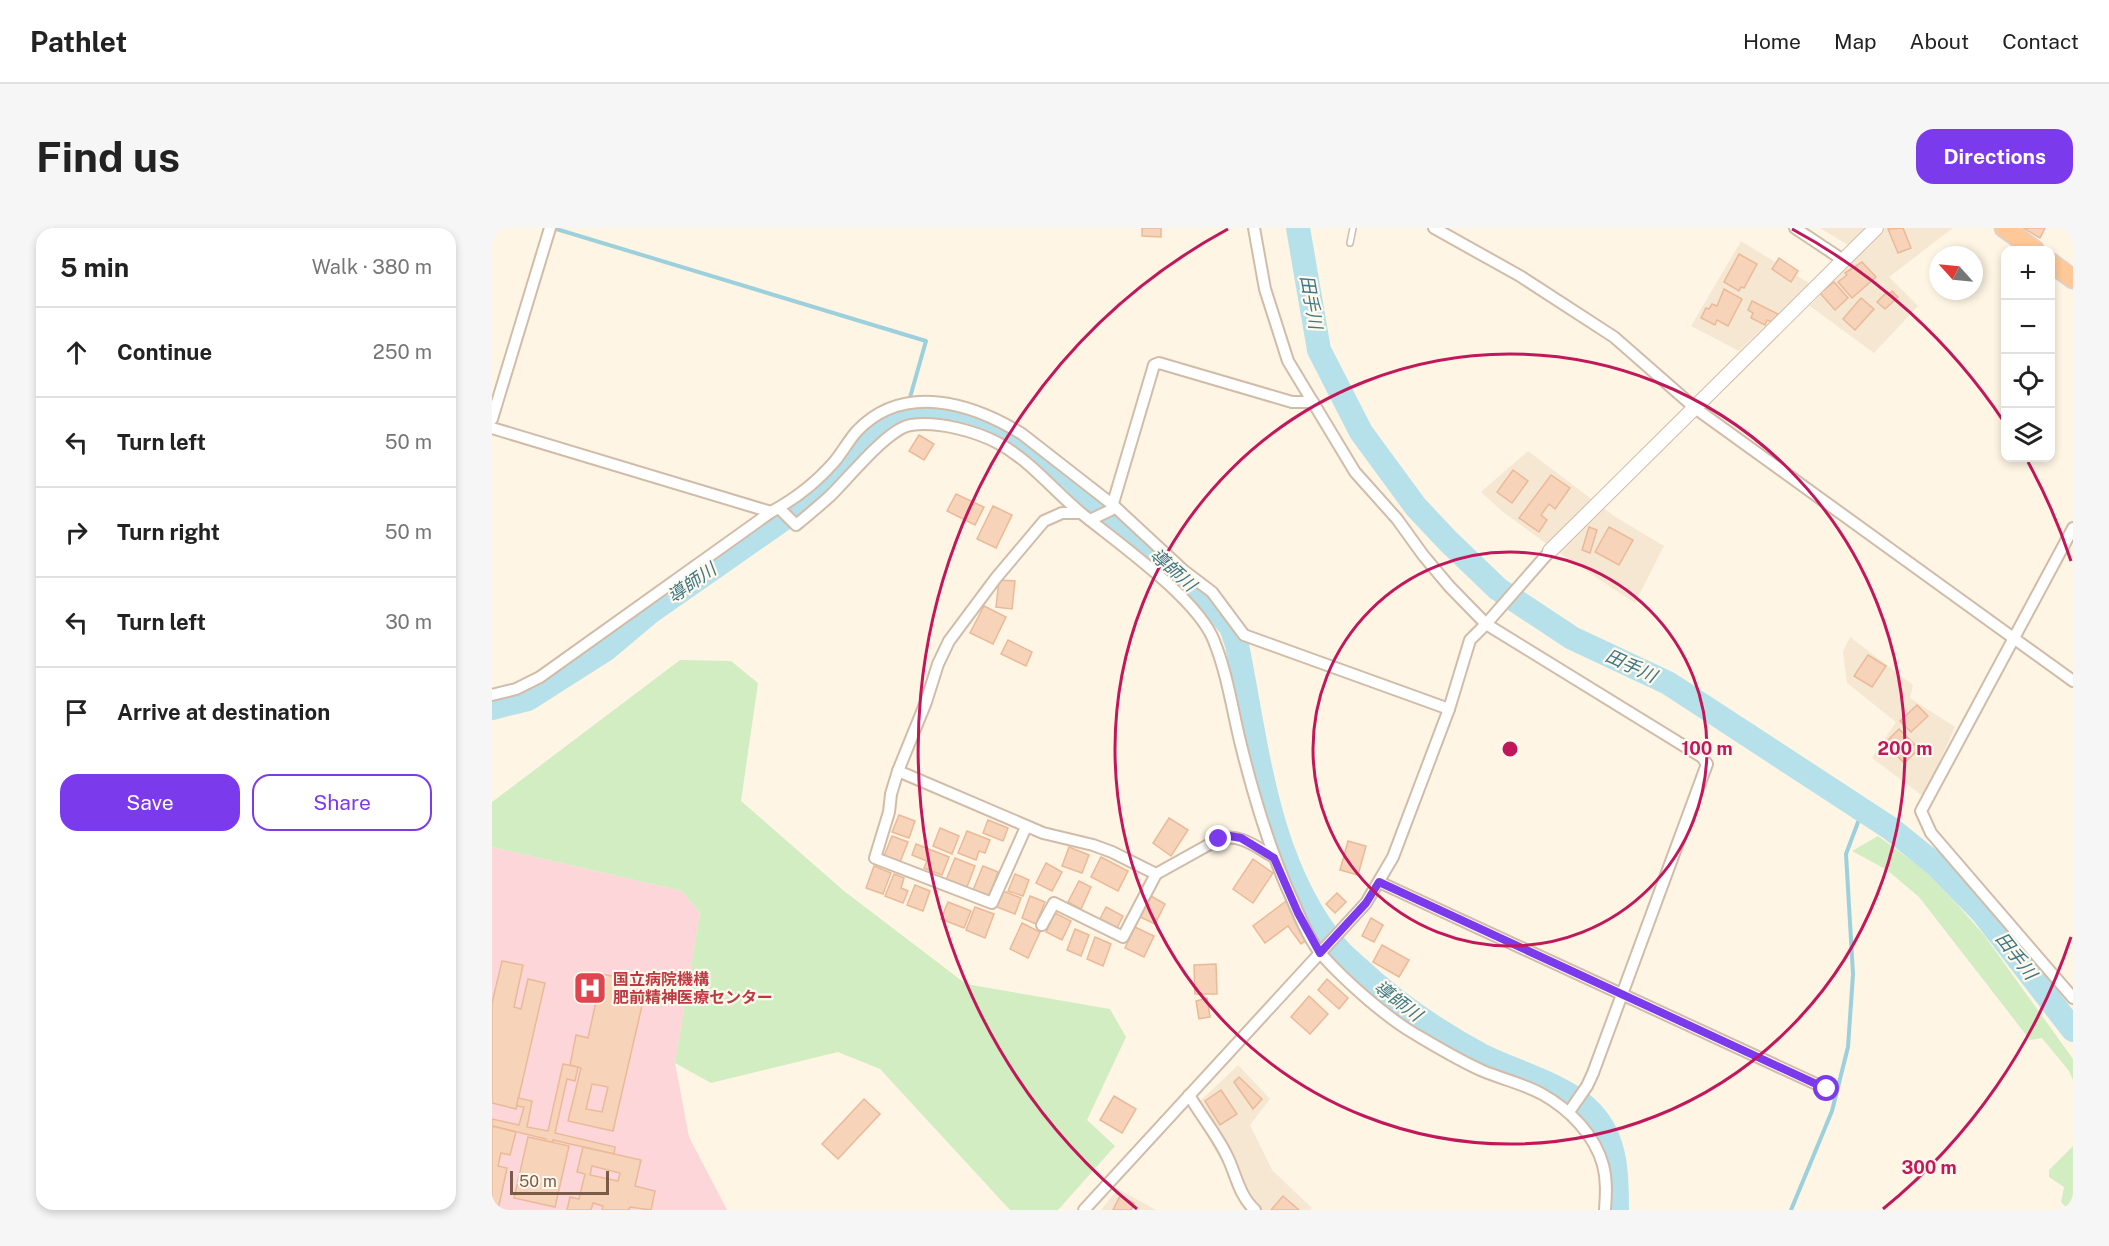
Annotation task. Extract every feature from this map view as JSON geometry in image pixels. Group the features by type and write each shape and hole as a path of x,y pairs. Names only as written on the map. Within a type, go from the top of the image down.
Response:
{"highway":[{"path":"2008,229 2030,246"},
{"path":"2055,266 2073,279"}],"street":[{"path":"492,419 550,228"},
{"path":"1254,228 1265,289 1288,361 1354,472 1397,519 1449,586 1486,624 1702,757 1707,764 1587,1086 1569,1112"},
{"path":"1434,228 1520,276 1614,337 1695,408 2073,681"},
{"path":"1795,228 1843,261"},
{"path":"1084,1210 1366,903 1393,857 1449,709 1470,640 1550,551 1876,228"},
{"path":"1090,520 1112,508 1154,365 1159,363 1292,402 1313,402"},
{"path":"492,695 516,689 540,677 807,488 825,472 857,432 875,415 900,404 915,402 946,403 967,407 1008,425 1066,467 1183,570 1212,592 1244,635 1449,709"},
{"path":"492,428 775,510 796,525 826,499 878,447 897,431 909,425 956,429 999,444 1033,467 1080,513 1184,600 1202,620 1213,637 1222,663 1243,755 1274,858 1298,913 1320,953 1362,993 1412,1032 1480,1070 1541,1094 1569,1112 1596,1145 1606,1183 1605,1210"},
{"path":"1026,826 992,903 876,858 898,771 926,702 938,664 949,641 1044,521 1062,513 1080,513"},
{"path":"2073,528 1921,811 1931,833 2073,998"},
{"path":"898,771 1043,833 1113,852 1156,874"},
{"path":"1042,925 1054,903 1123,937 1156,874 1219,839 1230,836 1241,838 1274,858"},
{"path":"1379,882 1827,1089"},
{"path":"1190,1095 1227,1155 1249,1205 1255,1210"}],"lane":[{"path":"1350,243 1353,228"}],"shaded area":[{"path":"1820,228 1867,228 1848,245"},
{"path":"1885,228 1953,228 1889,277 1918,306 1874,353 1810,306 1859,252"},
{"path":"1741,241 1809,283 1739,351 1691,326"},
{"path":"1528,451 1614,516 1664,546 1635,603 1555,550 1503,512 1481,492"},
{"path":"1850,637 1913,685 1910,698 1955,727 1924,797 1872,758 1896,722 1847,683 1843,652"},
{"name":"国立病院機構 肥前精神医療センター","path":"492,847 682,891 700,913 675,1063 689,1137 727,1210 492,1210"},
{"path":"1238,1065 1270,1099 1250,1125 1272,1170 1312,1208 1310,1210 1251,1210 1244,1202 1192,1109"},
{"path":"1118,1189 1156,1210 1101,1210"}],"green space":[{"path":"680,660 731,661 758,683 741,801 844,891 966,984 1110,1009 1126,1037 1087,1120 1115,1146 1058,1210 1010,1210 880,1069 838,1052 711,1083 675,1063 700,913 682,891 492,847 492,802"},
{"path":"1878,836 1924,870 1984,935 2073,1059 2073,1080 2069,1071 2042,1038 2030,1040 1919,897 1887,870 1852,851"},
{"path":"2073,1146 2073,1210 2069,1210 2061,1202 2064,1187 2049,1177 2049,1170"}],"building":[{"path":"1142,228 1161,228 1161,237 1142,236"},
{"path":"1903,228 1911,248 1898,253 1888,229"},
{"path":"2023,228 2045,228 2040,238"},
{"path":"1739,254 1757,264 1744,288 1741,287 1739,291 1724,282"},
{"path":"1779,258 1798,271 1791,282 1772,269"},
{"path":"1862,262 1876,277 1852,298 1838,282 1847,275 1845,273"},
{"path":"1834,282 1848,298 1835,310 1820,293"},
{"path":"1724,289 1742,299 1728,326 1717,320 1715,325 1701,318 1706,308 1709,309 1712,304 1717,306"},
{"path":"1892,291 1898,297 1885,309 1877,302 1887,292 1889,294"},
{"path":"1861,298 1874,309 1855,330 1843,319"},
{"path":"1752,301 1778,314 1774,323 1767,320 1765,325 1751,318 1753,313 1748,310"},
{"path":"919,435 934,444 924,460 909,451"},
{"path":"1513,470 1528,481 1512,503 1497,492"},
{"path":"1551,475 1570,488 1555,509 1549,504 1541,515 1547,520 1539,532 1519,518"},
{"path":"956,494 984,507 975,525 947,511"},
{"path":"993,506 1012,515 996,548 977,539"},
{"path":"1589,527 1597,530 1590,553 1582,550"},
{"path":"1609,527 1633,540 1619,565 1595,552"},
{"path":"999,580 1015,581 1012,609 996,607"},
{"path":"984,606 1006,617 993,644 970,633"},
{"path":"1008,640 1032,652 1026,666 1001,654"},
{"path":"1868,655 1886,666 1872,687 1854,676"},
{"path":"1917,705 1928,716 1911,732 1900,721"},
{"path":"1899,729 1919,749 1904,763 1885,743"},
{"path":"899,815 915,821 909,838 892,832"},
{"path":"1169,818 1188,830 1171,856 1153,843"},
{"path":"988,820 1008,828 1003,841 983,833"},
{"path":"940,828 959,836 952,854 933,846"},
{"path":"967,831 990,840 985,853 979,851 976,860 958,853"},
{"path":"892,836 908,842 900,862 884,856"},
{"path":"1348,841 1366,846 1358,875 1340,870"},
{"path":"916,844 949,857 942,875 924,868 927,861 912,855"},
{"path":"1069,847 1089,855 1082,873 1062,866"},
{"path":"1101,857 1128,871 1118,891 1091,877"},
{"path":"955,858 975,866 967,887 946,880"},
{"path":"1253,859 1273,873 1253,903 1233,889"},
{"path":"1046,863 1062,872 1052,891 1036,883"},
{"path":"874,866 891,873 883,894 866,888"},
{"path":"983,866 998,872 989,896 973,890"},
{"path":"894,874 904,878 901,888 908,891 903,903 885,896"},
{"path":"1015,874 1029,880 1023,896 1008,891"},
{"path":"1079,881 1091,887 1081,909 1068,902"},
{"path":"915,885 930,891 923,911 907,905"},
{"path":"1003,891 1021,898 1015,914 997,907"},
{"path":"1337,893 1346,902 1335,913 1326,904"},
{"path":"1030,896 1045,902 1036,924 1022,918"},
{"path":"1151,896 1165,904 1155,924 1140,917"},
{"path":"1286,901 1308,939 1301,944 1288,926 1265,943 1253,926"},
{"path":"948,902 971,911 964,928 941,919"},
{"path":"975,907 994,914 985,938 966,930"},
{"path":"1106,907 1123,916 1117,928 1100,919"},
{"path":"1055,913 1071,921 1062,940 1046,932"},
{"path":"1371,918 1383,925 1374,942 1362,936"},
{"path":"1022,923 1040,932 1028,958 1010,949"},
{"path":"1135,927 1154,936 1144,957 1125,948"},
{"path":"1075,929 1089,935 1081,956 1067,950"},
{"path":"1095,937 1111,944 1103,966 1087,959"},
{"path":"1382,945 1409,960 1399,977 1373,962"},
{"path":"502,961 523,965 514,1007 521,1009 528,979 545,983 516,1109 492,1103 492,1003"},
{"path":"1216,964 1217,994 1195,994 1194,965"},
{"path":"602,974 621,978 616,1001 627,1003 632,981 647,984 613,1131 568,1121 581,1068 570,1065 576,1035 588,1038","holes":["592,1084 608,1087 602,1112 586,1109"]},
{"path":"1327,979 1348,998 1339,1009 1318,990"},
{"path":"1309,996 1328,1014 1310,1034 1291,1017"},
{"path":"1207,998 1210,1017 1199,1019 1196,1001"},
{"path":"563,1064 578,1067 575,1081 567,1079 555,1133 615,1147 614,1154 553,1140 553,1142 545,1141 546,1139 492,1126 492,1119 519,1125 524,1107 517,1106 518,1098 532,1101 527,1127 548,1131"},
{"path":"1239,1077 1262,1099 1253,1109 1234,1082"},
{"path":"1221,1090 1237,1114 1220,1125 1205,1101"},
{"path":"1114,1096 1136,1109 1122,1133 1100,1120"},
{"path":"864,1099 880,1114 838,1159 822,1144"},
{"path":"492,1126 516,1132 510,1155 501,1153 498,1166 507,1168 498,1210 492,1210"},
{"path":"528,1137 569,1146 555,1207 514,1198"},
{"path":"583,1147 641,1160 635,1186 655,1191 651,1210 630,1207 629,1210 602,1210 603,1206 593,1203 591,1210 567,1210 570,1197 579,1199 585,1174 577,1172","holes":["592,1166 620,1173 618,1181 590,1175"]},
{"path":"1120,1196 1134,1203 1131,1210 1113,1210"},
{"path":"1283,1196 1299,1210 1271,1210"}],"waterway":[{"path":"553,228 926,341 905,415"},
{"name":"田手川","path":"1298,228 1319,350 1361,432 1416,507 1448,541 1498,589 1572,638 1668,683 1890,828 1936,865 1982,912 2073,1030"},
{"name":"導師川","path":"492,708 528,699 605,650 649,613 808,502 842,473 878,433 905,415 954,412 974,418 998,429 1026,448 1067,484 1097,505 1206,598 1231,627 1237,645 1259,764 1280,843 1313,915 1344,956 1417,1016 1483,1056 1554,1086 1580,1102 1591,1112 1600,1123 1611,1146 1616,1171 1617,1210"},
{"path":"1791,1210 1832,1111 1848,1047 1853,974 1846,854 1863,809"}],"place":[{"name":"国立病院機構 肥前精神医療センター","path":"590,988"}],"route":[{"path":"1219,839 1230,836 1241,838 1274,858 1298,913 1320,953 1366,903 1379,882 1827,1089"}]}
